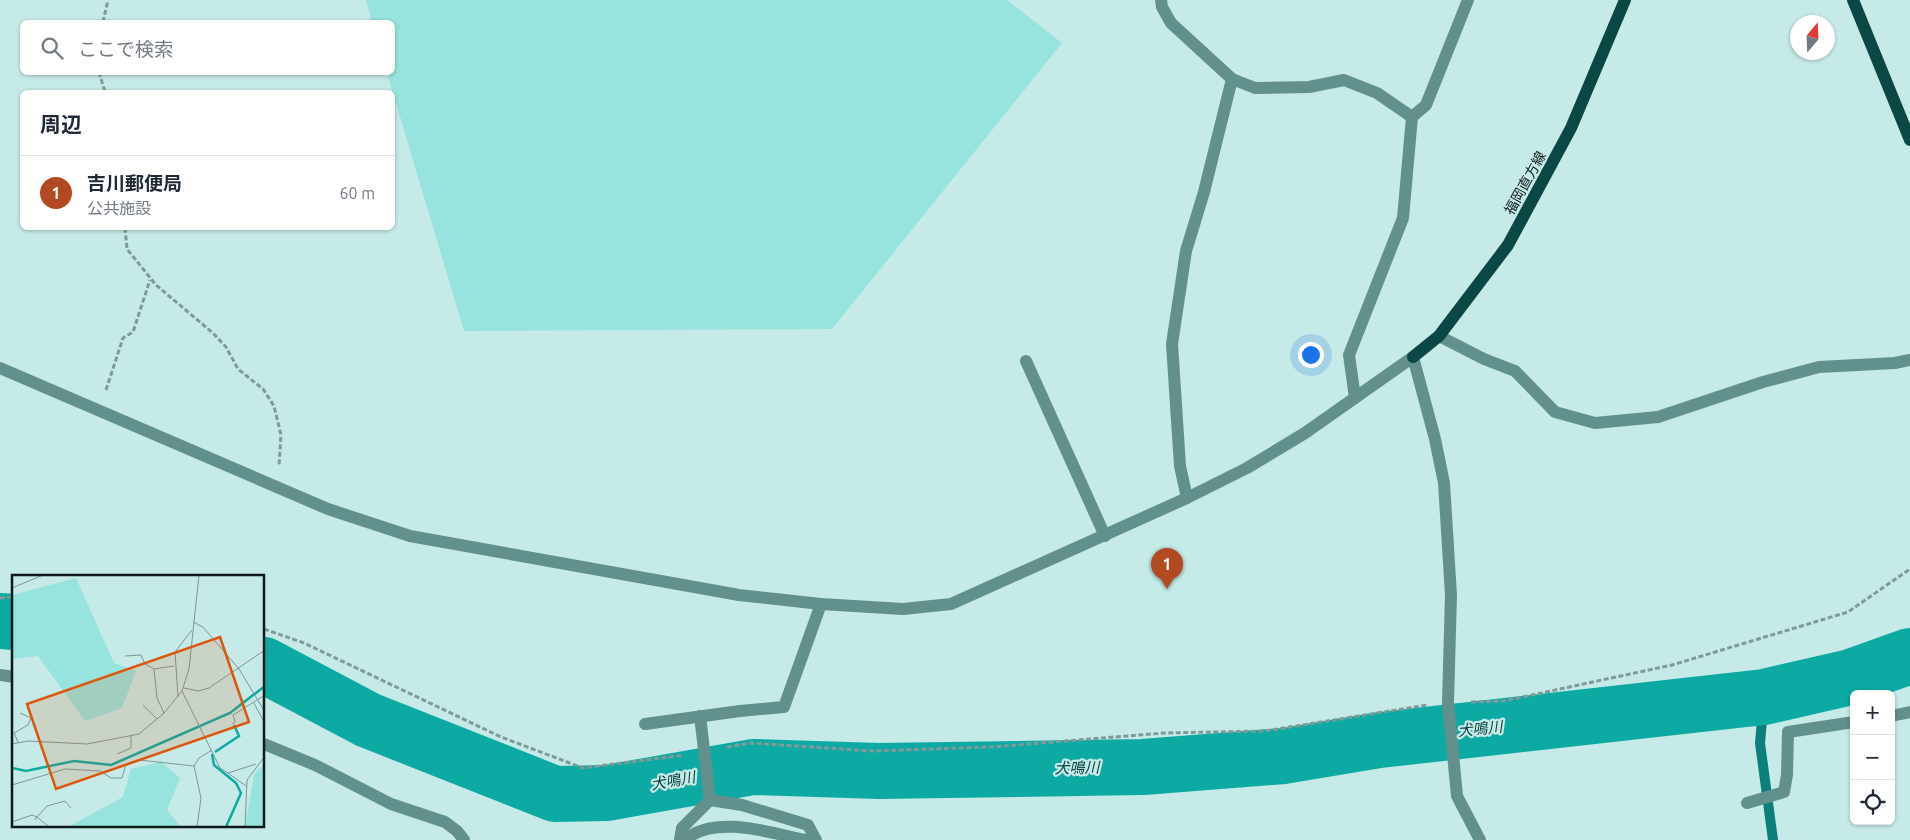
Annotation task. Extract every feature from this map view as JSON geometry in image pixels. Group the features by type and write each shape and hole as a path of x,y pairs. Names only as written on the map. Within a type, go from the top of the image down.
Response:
{"main road":[{"name":"福岡直方線","path":"1413,357 1439,336 1508,245 1572,128 1625,0"},
{"path":"1853,0 1910,140"}],"street":[{"path":"1161,0 1162,7 1171,22 1232,79 1254,88 1309,86 1344,80 1377,93 1412,117"},
{"path":"1355,398 1349,355 1402,218 1412,117 1426,105 1468,0"},
{"path":"1187,498 1180,466 1172,344 1186,251 1204,192 1232,79"},
{"path":"1439,336 1484,359 1515,371 1555,412 1595,423 1658,417 1763,382 1819,368 1895,363 1910,360"},
{"path":"0,368 328,510 410,536 739,595 821,604 902,609 950,604 1187,498 1247,468 1305,434 1413,357 1435,439 1444,483 1451,595 1448,702 1457,796 1480,840"},
{"path":"1026,361 1105,536"},
{"path":"644,724 700,716 784,708 821,604"},
{"path":"1895,715 1910,712"},
{"path":"700,716 710,800"},
{"path":"1750,802 1784,792 1787,776 1788,732 1850,723"},
{"path":"265,744 315,765 391,804 444,822 458,832 464,840"},
{"path":"680,840 682,828 710,800"},
{"path":"710,800 742,805 808,825 816,840"},
{"path":"685,840 718,826 750,828 805,840"}],"path":[{"path":"103,20 108,0"},
{"path":"100,75 104,90"},
{"path":"125,230 127,249 151,279 213,333 226,347 238,370 263,389 274,406 281,435 281,460 272,486"},
{"path":"99,412 123,338 133,332 151,279"},
{"path":"722,748 751,743 872,751 992,746 1164,733 1265,732 1448,702 1504,701 1672,666 1848,612 1910,569"},
{"path":"265,629 304,643 501,737 583,768 693,754"}],"shaded area":[{"path":"366,0 1007,0 1062,43 832,329 464,331 395,100 395,90 392,90 388,75 395,75 395,20 371,20"}],"waterway":[{"name":"犬鳴川","path":"0,621 12,622"},
{"name":"犬鳴川","path":"265,666 368,720 555,794 607,793 753,767 879,771 1143,767 1284,756 1380,740 1764,697 1851,677 1910,656"},
{"path":"1764,697 1760,743 1773,840"}],"place":[{"name":"吉川郵便局","path":"1167,589"}]}
